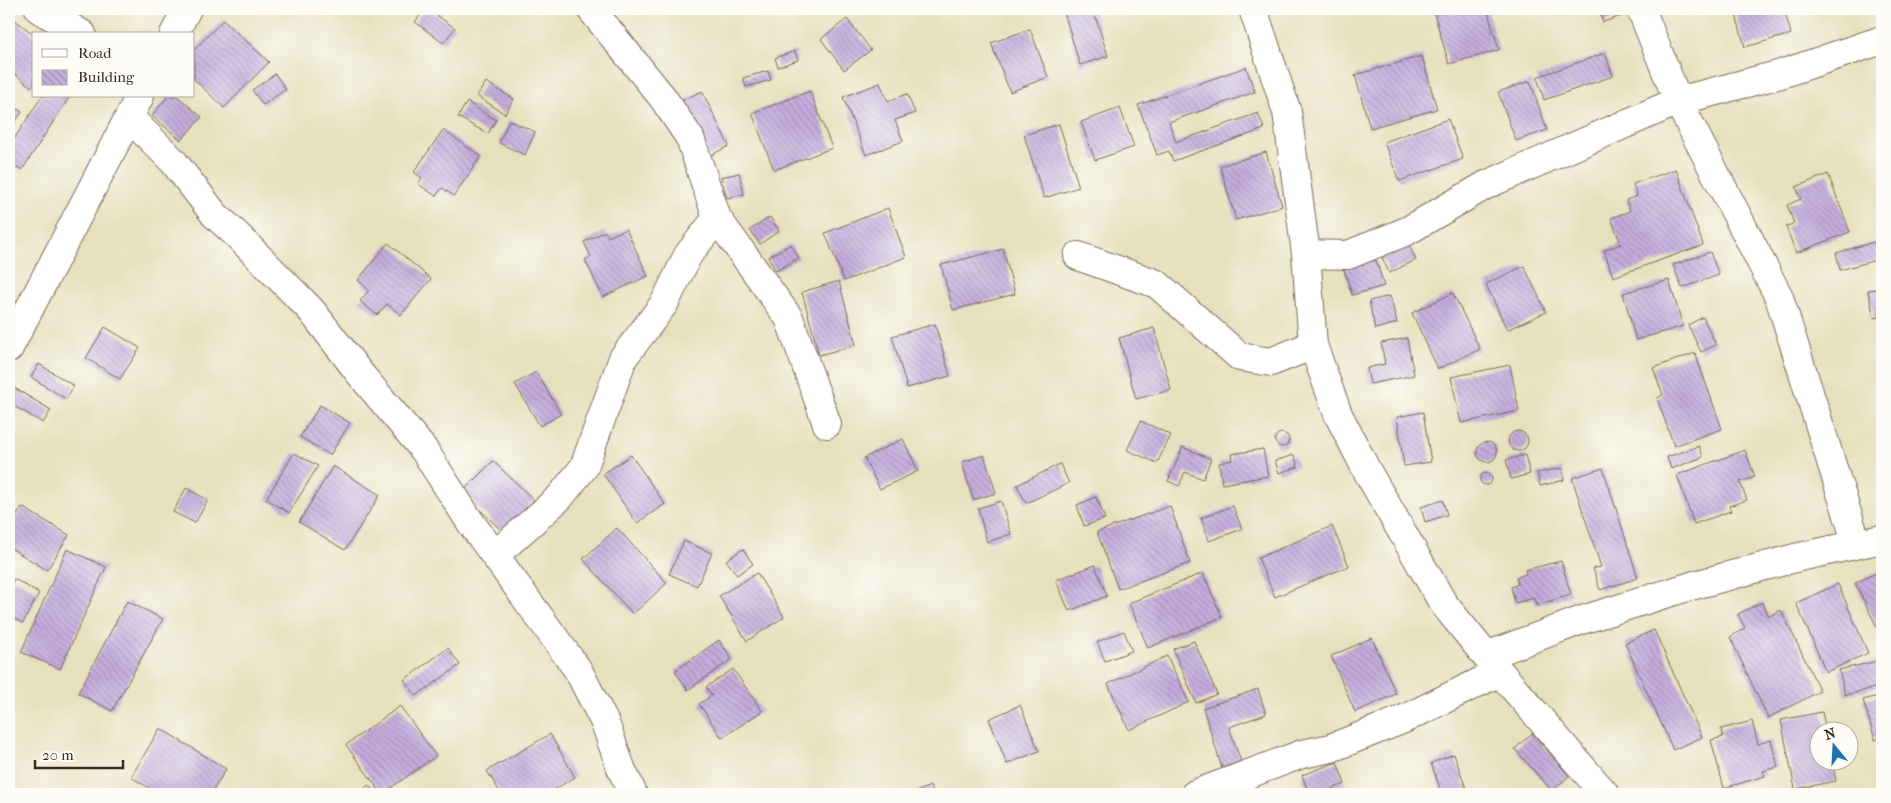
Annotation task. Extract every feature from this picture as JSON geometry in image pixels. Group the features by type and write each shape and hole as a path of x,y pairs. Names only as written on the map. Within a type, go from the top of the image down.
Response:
{"street":[{"path":"39,9 79,32"},
{"path":"175,32 187,9"},
{"path":"592,9 663,98 690,138 717,218 789,318 827,424"},
{"path":"1253,9 1287,112 1306,254 1313,345 1338,414 1367,471 1443,603 1605,794"},
{"path":"1195,794 1302,754 1330,748 1404,719 1493,664 1582,620 1691,586 1869,541 1779,297 1678,101 1641,9"},
{"path":"1306,254 1348,255 1407,231 1486,185 1678,101 1781,74 1882,40"},
{"path":"11,336 135,107 173,161 215,215 311,310 360,375 424,450 471,523 578,670 605,723 621,768 633,794"},
{"path":"495,555 560,497 584,466 623,358 664,304 688,255 717,218"},
{"path":"1078,256 1157,284 1240,356 1271,362 1313,345"}],"building":[{"path":"425,9 428,9 455,28 443,43 415,22"},
{"path":"1063,9 1093,9 1108,56 1080,65"},
{"path":"1433,9 1487,9 1499,50 1449,64"},
{"path":"1599,9 1622,9 1624,15 1603,22"},
{"path":"1744,9 1784,9 1791,34 1745,47 1735,11"},
{"path":"9,15 32,33 32,86 9,69"},
{"path":"847,19 871,50 844,70 821,39"},
{"path":"223,20 269,62 224,108 195,80 195,49"},
{"path":"1030,29 1048,77 1010,92 991,43"},
{"path":"795,51 798,60 778,67 775,58"},
{"path":"1605,53 1613,76 1544,100 1537,77"},
{"path":"1422,56 1437,109 1370,128 1355,75"},
{"path":"1246,67 1255,92 1169,122 1176,142 1258,113 1264,129 1173,161 1169,151 1157,155 1138,105"},
{"path":"768,71 771,80 746,87 743,78"},
{"path":"275,74 286,89 263,105 252,90"},
{"path":"1530,81 1547,130 1516,141 1498,92"},
{"path":"486,82 514,99 505,114 477,96"},
{"path":"880,83 888,101 907,94 915,113 895,120 903,141 866,155 843,97"},
{"path":"702,91 729,146 709,156 681,101"},
{"path":"810,91 832,148 774,170 752,113"},
{"path":"41,98 69,98 22,170 9,162 9,147"},
{"path":"166,98 179,98 202,117 181,140 152,116"},
{"path":"467,102 496,120 488,134 458,117"},
{"path":"9,104 22,112 9,131"},
{"path":"1120,108 1134,147 1095,160 1081,122"},
{"path":"1448,119 1463,159 1399,181 1384,142"},
{"path":"509,120 535,132 525,155 499,143"},
{"path":"1059,124 1079,187 1044,198 1024,135"},
{"path":"443,130 481,156 454,196 442,188 436,196 418,184 422,178 414,172"},
{"path":"1266,152 1282,206 1236,220 1220,166"},
{"path":"1676,169 1703,245 1613,277 1604,250 1621,244 1611,218 1630,211 1626,200 1637,196 1633,184"},
{"path":"739,173 744,194 727,198 721,177"},
{"path":"1828,174 1850,232 1796,253 1786,227 1794,223 1787,205 1801,199 1796,187"},
{"path":"888,208 906,257 844,281 825,233"},
{"path":"770,217 779,231 760,244 750,230"},
{"path":"626,229 648,276 603,297 585,260 591,257 584,242 605,231 608,237"},
{"path":"1874,242 1879,259 1840,270 1836,253"},
{"path":"388,243 431,279 401,315 387,304 377,315 360,301 369,290 358,280"},
{"path":"791,244 799,258 776,271 768,257"},
{"path":"1409,245 1416,260 1389,273 1382,257"},
{"path":"1003,249 1015,294 953,310 941,265"},
{"path":"1710,252 1719,275 1682,288 1673,265"},
{"path":"1376,260 1384,286 1352,295 1344,269"},
{"path":"1524,266 1546,312 1507,330 1486,284"},
{"path":"1669,280 1683,326 1636,340 1623,293"},
{"path":"839,281 856,345 819,355 802,292"},
{"path":"1882,288 1882,316 1874,318 1868,290"},
{"path":"1453,293 1480,349 1438,369 1412,313"},
{"path":"1390,296 1397,323 1375,329 1369,301"},
{"path":"1703,317 1716,345 1701,352 1688,325"},
{"path":"935,324 950,376 907,388 892,336"},
{"path":"105,327 140,348 120,379 86,358"},
{"path":"1154,328 1171,390 1136,399 1119,338"},
{"path":"1407,338 1414,375 1370,384 1367,368 1385,364 1381,343"},
{"path":"1695,353 1722,429 1674,446 1657,398 1663,395 1653,368"},
{"path":"39,364 74,386 66,399 31,377"},
{"path":"1510,365 1519,411 1461,423 1451,377"},
{"path":"536,372 561,414 540,426 515,384"},
{"path":"11,386 51,410 43,423 9,403 9,389"},
{"path":"320,405 350,423 330,455 300,437"},
{"path":"1423,412 1431,462 1404,466 1397,417"},
{"path":"1141,421 1171,435 1157,463 1127,450"},
{"path":"1518,431 1525,434 1528,441 1525,448 1518,451 1511,448 1508,441 1511,434"},
{"path":"1282,433 1287,435 1289,440 1287,445 1282,447 1277,445 1275,440 1277,435"},
{"path":"903,439 918,471 880,489 864,458"},
{"path":"1487,442 1494,445 1497,452 1494,459 1487,462 1480,459 1477,452 1480,445"},
{"path":"1699,446 1703,457 1671,469 1667,457"},
{"path":"1183,447 1211,459 1203,479 1185,472 1179,486 1168,481"},
{"path":"1263,449 1268,476 1222,484 1219,463 1232,460 1231,454"},
{"path":"1745,450 1755,477 1740,482 1747,500 1729,506 1731,511 1694,524 1677,475"},
{"path":"294,453 318,466 289,513 266,499"},
{"path":"631,455 665,504 637,523 603,474"},
{"path":"984,455 996,493 973,500 962,462"},
{"path":"1294,455 1298,467 1279,473 1275,461"},
{"path":"1525,455 1530,474 1511,479 1506,460"},
{"path":"493,461 534,500 503,532 462,492"},
{"path":"1060,464 1069,483 1026,503 1017,485"},
{"path":"333,466 380,495 345,550 299,522"},
{"path":"1562,468 1564,480 1540,486 1537,473"},
{"path":"1603,468 1638,578 1600,590 1593,568 1601,567 1572,478"},
{"path":"1488,473 1491,474 1491,484 1484,485 1481,484 1480,477 1481,474"},
{"path":"186,488 208,500 195,523 173,512"},
{"path":"1096,497 1105,519 1084,526 1077,505"},
{"path":"1443,500 1447,515 1425,522 1421,507"},
{"path":"1001,501 1011,534 987,542 978,508"},
{"path":"1170,506 1190,563 1118,589 1097,532"},
{"path":"1233,506 1242,529 1209,541 1201,518"},
{"path":"22,507 69,535 47,570 9,547 9,529"},
{"path":"1332,526 1349,566 1275,597 1258,558"},
{"path":"617,528 667,583 633,614 583,559"},
{"path":"684,541 712,553 697,586 669,574"},
{"path":"67,549 106,567 60,669 21,652"},
{"path":"743,549 753,564 737,575 726,560"},
{"path":"1561,561 1571,595 1536,605 1534,598 1515,603 1511,587 1518,584 1516,577 1526,574 1525,570"},
{"path":"1095,565 1107,596 1069,611 1056,580"},
{"path":"1878,572 1882,582 1882,637 1855,583"},
{"path":"757,573 784,617 747,641 719,596"},
{"path":"1203,573 1222,617 1148,648 1129,603"},
{"path":"14,579 39,593 23,623 9,616 9,589"},
{"path":"1838,584 1868,653 1826,672 1796,603"},
{"path":"127,601 163,619 112,711 78,693"},
{"path":"1762,602 1769,616 1781,610 1820,691 1768,718 1730,637 1745,628 1738,614"},
{"path":"1654,630 1702,737 1673,750 1625,643"},
{"path":"1124,631 1132,651 1105,661 1097,642"},
{"path":"1372,638 1396,694 1355,712 1331,656"},
{"path":"719,640 732,659 688,690 675,671"},
{"path":"1194,641 1217,694 1196,703 1173,649"},
{"path":"448,648 460,665 416,696 404,680"},
{"path":"1167,656 1189,702 1129,730 1108,684"},
{"path":"1882,660 1882,686 1845,695 1839,670"},
{"path":"733,669 762,711 722,738 699,704 712,695 706,687"},
{"path":"1258,689 1266,714 1229,727 1241,762 1222,768 1203,708"},
{"path":"1882,695 1882,738 1875,740 1863,700"},
{"path":"1020,705 1039,751 1007,764 989,719"},
{"path":"400,706 436,756 382,794 346,745"},
{"path":"1822,712 1824,720 1808,720 1808,770 1834,770 1836,781 1795,789 1781,720"},
{"path":"1752,721 1758,744 1771,740 1778,767 1763,771 1765,776 1724,788 1711,740 1723,737 1721,729"},
{"path":"160,728 226,769 211,794 159,794 131,777"},
{"path":"1532,733 1569,776 1552,791 1515,749"},
{"path":"550,734 575,777 547,794 501,794 487,771"},
{"path":"1454,754 1468,794 1442,794 1431,763"},
{"path":"1337,762 1345,784 1318,794 1309,794 1302,775"},
{"path":"368,785 378,794 360,794"},
{"path":"930,786 933,794 911,794"}]}
